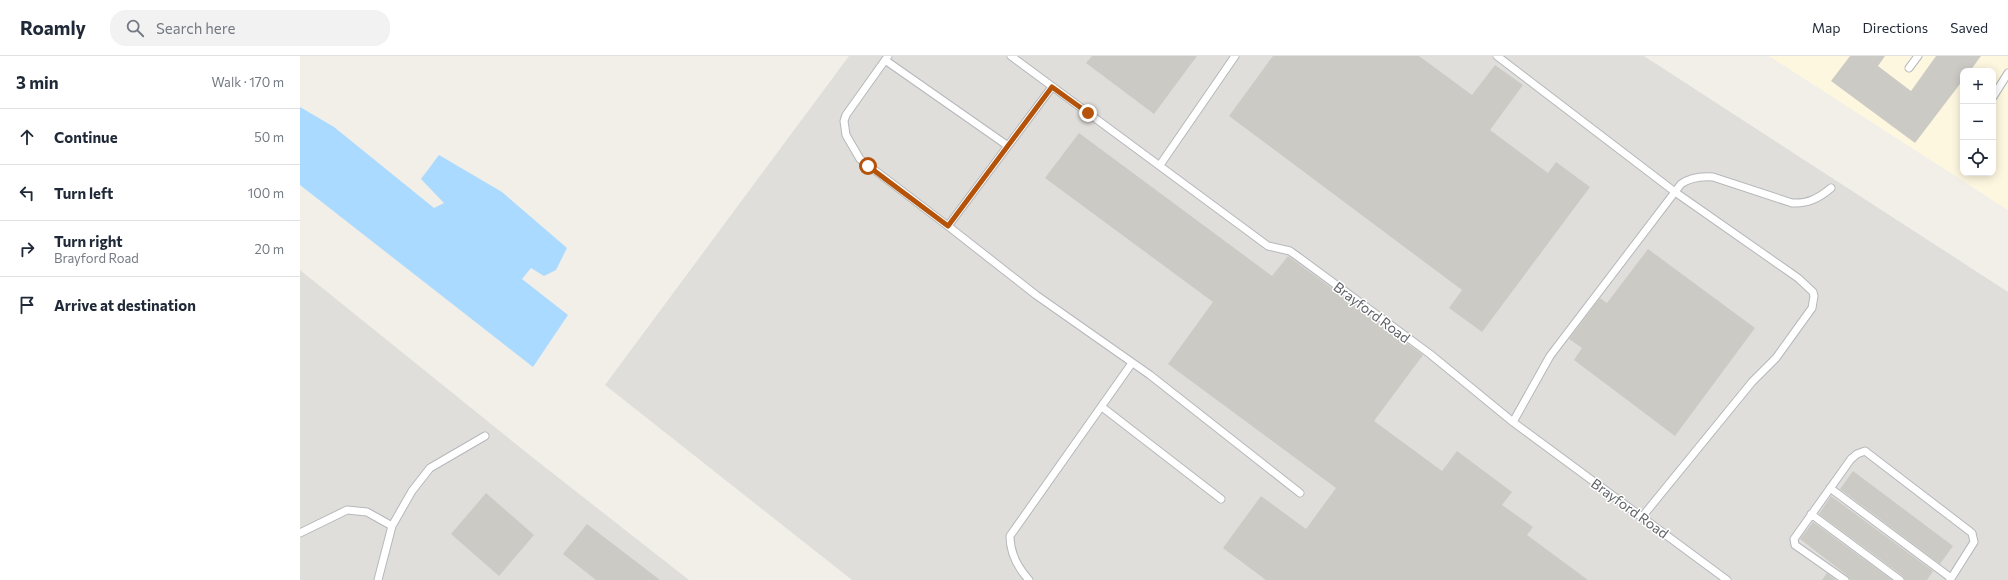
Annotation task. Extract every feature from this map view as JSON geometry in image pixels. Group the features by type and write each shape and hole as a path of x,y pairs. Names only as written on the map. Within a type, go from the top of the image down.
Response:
{"lane":[{"name":"Brayford Road","path":"1011,56 1268,246 1290,251 1297,256 1430,354 1512,422 1727,580"},
{"path":"1160,166 1235,56"},
{"path":"1498,56 1675,192 1798,278 1813,292 1814,302 1776,358 1752,382 1642,517"},
{"path":"1909,68 1918,56"},
{"path":"1008,146 887,58 846,115 844,121 849,142 860,159 1036,295 1132,363 1300,493"},
{"path":"1996,92 2008,73"},
{"path":"948,226 1052,87"},
{"path":"1512,422 1550,356 1681,184 1687,180 1700,176 1713,177 1792,203 1800,204 1815,200 1831,188"},
{"path":"1029,580 1015,558 1010,543 1010,536 1132,363"},
{"path":"1102,407 1221,499"},
{"path":"378,580 392,526 412,491 430,468 485,436"},
{"path":"1830,488 1951,579 1974,542 1972,533 1865,451 1856,454 1851,459 1830,488 1812,514 1794,538 1796,545 1845,580"},
{"path":"300,533 347,510 367,512 392,526"},
{"path":"1812,514 1900,580"}],"shaded area":[{"path":"849,56 1644,56 2008,292 2008,580 852,580 605,385"},
{"path":"1769,56 2008,56 2008,210"},
{"path":"300,270 532,457 689,580 300,580"}],"water":[{"path":"300,107 334,127 434,208 444,203 421,179 439,155 502,192 567,248 556,270 544,276 531,268 522,279 568,315 533,367 300,185"}],"building":[{"path":"1092,56 1197,56 1154,114 1086,63"},
{"path":"1273,56 1419,56 1472,95 1495,65 1523,85 1490,130 1548,173 1556,162 1590,187 1482,332 1449,308 1462,290 1229,116"},
{"path":"1850,56 1885,56 1878,66 1911,91 1936,56 1981,56 1972,68 1960,68 1960,84 1915,143 1831,81"},
{"path":"1079,133 1272,276 1288,256 1423,355 1374,421 1442,471 1457,451 1512,492 1502,505 1533,527 1527,535 1588,580 1266,580 1223,548 1261,496 1306,529 1336,488 1168,364 1213,302 1045,178"},
{"path":"1648,249 1755,328 1675,436 1574,360 1582,348 1569,339 1600,298 1607,303"},
{"path":"1853,471 1953,546 1940,564 1840,489"},
{"path":"486,493 534,535 499,576 451,534"},
{"path":"1831,496 1933,571 1927,580 1905,580 1903,576 1819,514"},
{"path":"1813,522 1892,580 1850,580 1848,576 1800,539"},
{"path":"587,524 660,580 596,580 563,554"},
{"path":"1827,573 1836,580 1822,580"}],"route":[{"path":"868,166 948,226 1052,87 1088,113"}]}
